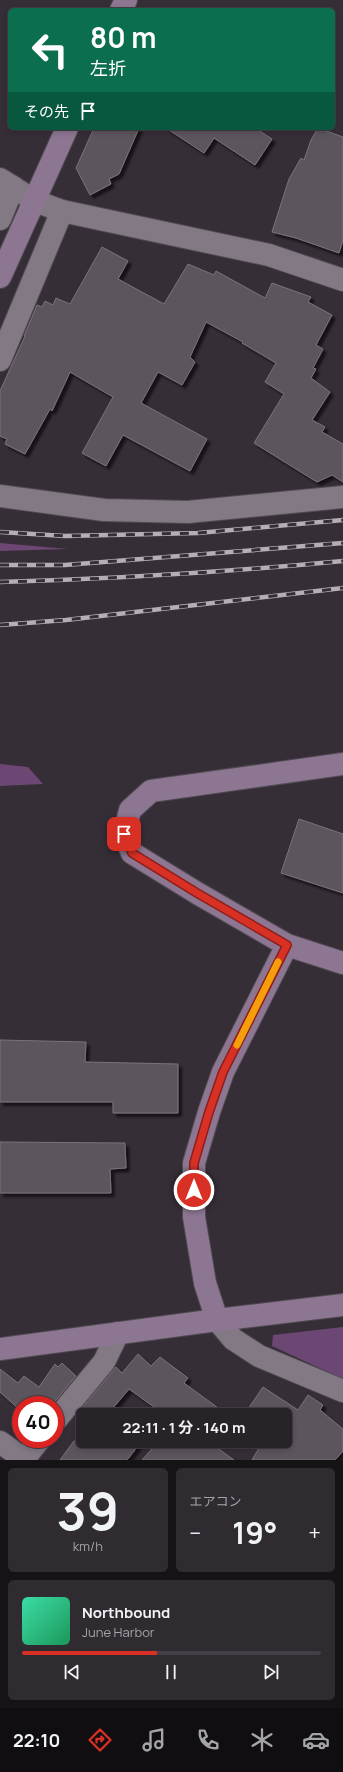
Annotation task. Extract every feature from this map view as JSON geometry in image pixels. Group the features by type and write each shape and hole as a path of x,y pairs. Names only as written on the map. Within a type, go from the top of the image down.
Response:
{"street":[{"path":"0,277 66,130"},
{"path":"0,219 6,183 35,201 62,211 269,255 343,280"},
{"path":"0,360 62,211"},
{"path":"0,496 104,510 188,512 343,497"},
{"path":"343,764 151,791 130,810 124,834 132,853 197,893 287,945 343,963"},
{"path":"287,945 223,1072 209,1112 194,1163 194,1217 205,1283 217,1320 233,1339 259,1356 343,1391"},
{"path":"0,1349 343,1305"},
{"path":"64,1410 104,1362 118,1333"},
{"path":"0,1442 24,1459 33,1448"}],"shaded area":[{"path":"0,543 68,549 0,551"},
{"path":"0,764 28,767 43,784 0,786"},
{"path":"343,1327 343,1379 272,1346 273,1335"}],"building":[{"path":"93,130 138,130 119,174 109,179 111,184 90,195 76,168"},
{"path":"169,130 258,130 272,139 255,165 214,138 204,153"},
{"path":"317,130 324,130 343,137 343,240 339,253 296,238 272,232 289,179 301,158 304,160 311,140"},
{"path":"102,247 128,261 118,279 164,304 188,264 214,275 216,271 265,298 272,283 311,297 308,302 332,315 316,345 323,349 313,368 316,369 311,378 330,392 312,420 325,427 322,432 343,444 343,482 332,475 317,482 254,443 284,394 265,382 276,363 242,343 243,342 206,322 190,357 195,362 182,385 158,372 141,403 207,439 190,471 123,435 106,466 82,453 113,397 70,372 52,411 50,409 25,454 5,444 7,439 0,436 0,391 25,336 37,305 42,307 45,301 53,305 56,298 70,304"},
{"path":"299,819 343,834 343,893 281,873"},
{"path":"0,1040 86,1042 85,1062 178,1064 178,1113 113,1113 113,1102 0,1102"},
{"path":"0,1142 125,1143 126,1168 110,1169 111,1193 0,1193"},
{"path":"138,1354 151,1366 160,1357 188,1378 184,1383 218,1408 155,1408 129,1389 113,1408 82,1408 116,1367 122,1373"},
{"path":"62,1363 76,1376 59,1396 12,1396 12,1403 0,1392 0,1369 18,1383 24,1376 39,1387 55,1364 58,1367"},
{"path":"263,1387 298,1410 308,1395 323,1405 320,1410 343,1429 343,1451 335,1460 252,1460 259,1448 292,1448 292,1408 249,1408"},
{"path":"74,1441 76,1441 76,1448 136,1448 127,1460 60,1460"},
{"path":"153,1448 218,1448 234,1460 142,1460"}],"railway":[{"path":"0,532 65,536 198,533 343,520"},
{"path":"0,565 65,565 343,543"},
{"path":"0,582 172,574 343,561"},
{"path":"0,625 66,620 343,588"}],"slow traffic":[{"path":"237,1045 278,962"}],"route":[{"path":"124,834 132,853 197,893 287,945 223,1072 194,1163 194,1190"}]}
